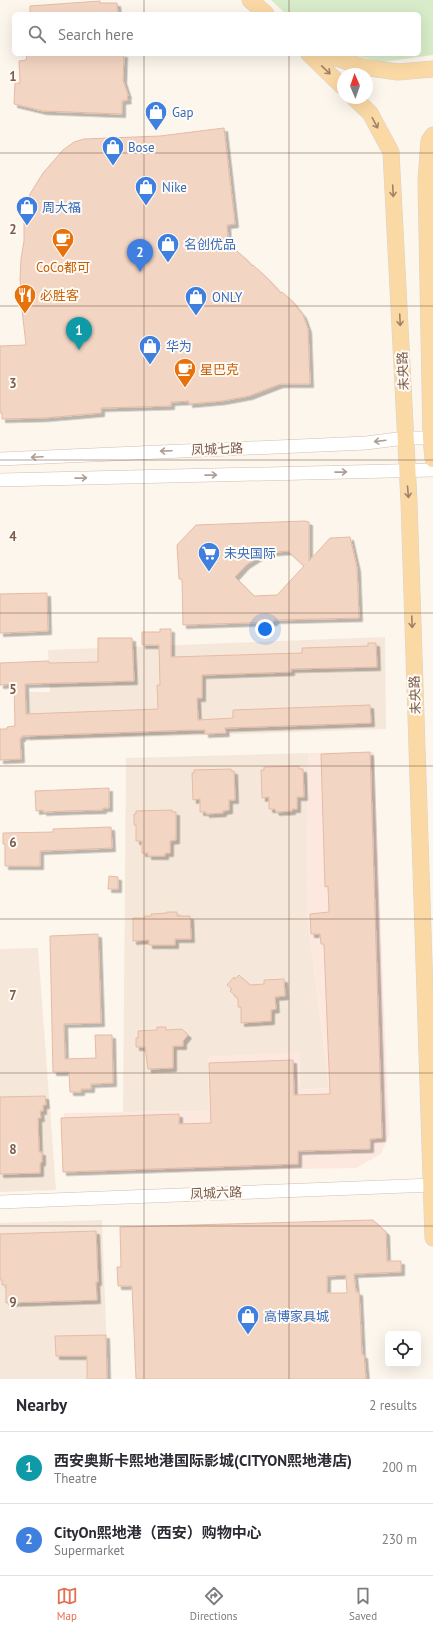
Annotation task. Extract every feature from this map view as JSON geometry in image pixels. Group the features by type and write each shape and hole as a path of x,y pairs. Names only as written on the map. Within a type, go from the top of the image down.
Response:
{"main road":[{"path":"250,0 264,12"},
{"path":"311,56 337,81"},
{"path":"330,56 363,67 398,72 433,69"},
{"name":"未央路","path":"360,104 370,113 391,152 405,404 406,471 409,502 433,1238"},
{"name":"未央路","path":"431,138 426,180 433,459"}],"street":[{"name":"凤城七路","path":"0,459 366,443 405,438 432,438"},
{"name":"凤城七路","path":"0,480 433,470"},
{"name":"凤城六路","path":"0,1202 432,1185"}],"shaded area":[{"path":"385,637 386,729 30,741 30,692 50,692 48,650"},
{"path":"374,752 389,1135 381,1154 356,1168 64,1173 64,1113 209,1111 208,1057 299,1052 300,1090 329,1088 307,913 308,753"},
{"path":"308,753 307,913 329,1088 300,1090 299,1053 208,1057 209,1111 123,1112 126,758"},
{"path":"38,948 56,1190 0,1192 0,949"},
{"path":"102,1220 108,1379 0,1379 0,1223"}],"green space":[{"path":"271,0 433,0 433,55 383,62 358,56 421,56 421,12 284,12"}],"building":[{"path":"100,1 100,3 117,3 118,12 30,12 30,6"},
{"path":"27,56 124,56 123,80 128,95 128,100 122,101 122,114 43,111 14,104 15,83 20,83 19,61 26,60"},
{"path":"224,128 235,224 227,225 228,238 232,247 268,279 281,293 282,292 292,301 303,315 308,329 310,384 280,384 249,396 222,401 189,404 189,401 171,402 171,406 101,408 101,413 44,418 2,419 2,413 0,413 0,346 26,345 20,279 24,241 24,215 30,194 43,173 63,150 74,142 84,139 160,136"},
{"name":"未央国际","path":"309,522 309,561 330,538 350,537 357,568 359,618 274,620 274,622 183,625 182,579 179,579 177,545 196,525","holes":["288,551 304,566 277,595 254,596 235,577 246,565 265,553"]},
{"path":"47,593 48,631 0,633 0,594"},
{"path":"160,629 171,629 171,657 302,653 302,648 368,646 368,643 376,643 377,667 291,669 291,672 202,675 202,698 197,698 198,720 233,718 233,710 370,705 371,723 225,728 226,733 205,734 205,730 192,730 22,736 22,738 20,738 21,759 0,760 0,729 7,729 7,727 15,726 14,684 0,685 0,663 49,661 49,663 98,662 98,638 132,638 134,681 25,684 26,714 158,709 157,685 160,685 159,645 142,645 142,632 160,632"},
{"path":"370,752 382,1138 370,1139 370,1149 298,1151 298,1164 63,1172 61,1118 179,1114 179,1124 211,1123 209,1063 293,1060 294,1095 330,1094 324,944 321,944 320,934 311,934 310,914 329,912 328,886 325,887 321,754"},
{"path":"299,766 299,769 303,769 304,797 297,797 297,809 292,809 292,811 276,812 275,809 269,809 269,797 262,798 261,770 264,770 264,767"},
{"path":"231,769 231,771 234,771 235,800 229,800 229,810 223,811 223,813 206,814 206,812 200,812 200,799 193,800 192,773 194,773 194,770"},
{"path":"109,788 109,808 103,808 103,810 36,811 35,791"},
{"path":"172,810 172,812 176,812 176,840 170,841 170,853 165,853 165,856 148,856 148,853 142,853 142,841 136,841 134,814 136,814 136,811"},
{"path":"111,827 112,848 40,851 40,866 5,866 5,844 3,844 3,833 53,832 53,829"},
{"path":"109,876 118,877 118,889 108,889"},
{"path":"177,912 177,916 190,916 191,939 175,939 175,945 149,945 149,940 133,941 133,918 145,918 145,916 151,916 151,914"},
{"path":"98,934 101,1023 64,1024 65,1059 96,1058 95,1035 112,1035 113,1083 91,1084 91,1089 81,1089 81,1092 70,1092 69,1072 53,1072 50,936"},
{"path":"239,975 250,985 264,984 264,980 284,979 285,996 275,997 276,1009 271,1010 271,1021 241,1023 241,1007 238,1007 238,998 230,991 232,989 227,985 234,977 235,979"},
{"path":"157,1027 166,1027 166,1030 182,1029 188,1035 183,1041 183,1046 173,1046 173,1068 148,1069 145,1047 136,1047 138,1031 157,1030"},
{"path":"45,1096 46,1105 43,1105 43,1111 40,1111 41,1118 38,1118 39,1152 42,1152 40,1173 0,1174 0,1097"},
{"path":"373,1220 386,1232 387,1261 401,1261 401,1272 354,1274 356,1292 359,1292 362,1355 364,1355 366,1379 136,1379 132,1286 118,1286 117,1267 121,1267 120,1227","holes":["346,1275 347,1293 327,1293 327,1276"]},
{"path":"96,1231 98,1282 96,1282 97,1300 6,1303 6,1285 2,1285 2,1280 0,1280 0,1234"},
{"path":"106,1335 107,1379 87,1379 87,1356 56,1356 55,1336"}],"place":[{"name":"Gap","path":"156,132"},
{"name":"Bose","path":"113,166"},
{"name":"Nike","path":"146,206"},
{"name":"周大福","path":"27,226"},
{"name":"CoCo都可","path":"63,258"},
{"name":"名创优品","path":"168,264"},
{"name":"CityOn熙地港（西安）购物中心","path":"140,272"},
{"name":"必胜客","path":"25,314"},
{"name":"ONLY","path":"196,316"},
{"name":"西安奥斯卡熙地港国际影城(CITYON熙地港店)","path":"79,350"},
{"name":"华为","path":"150,366"},
{"name":"星巴克","path":"185,388"},
{"name":"未央国际","path":"209,572"},
{"name":"高博家具城","path":"248,1336"}]}
